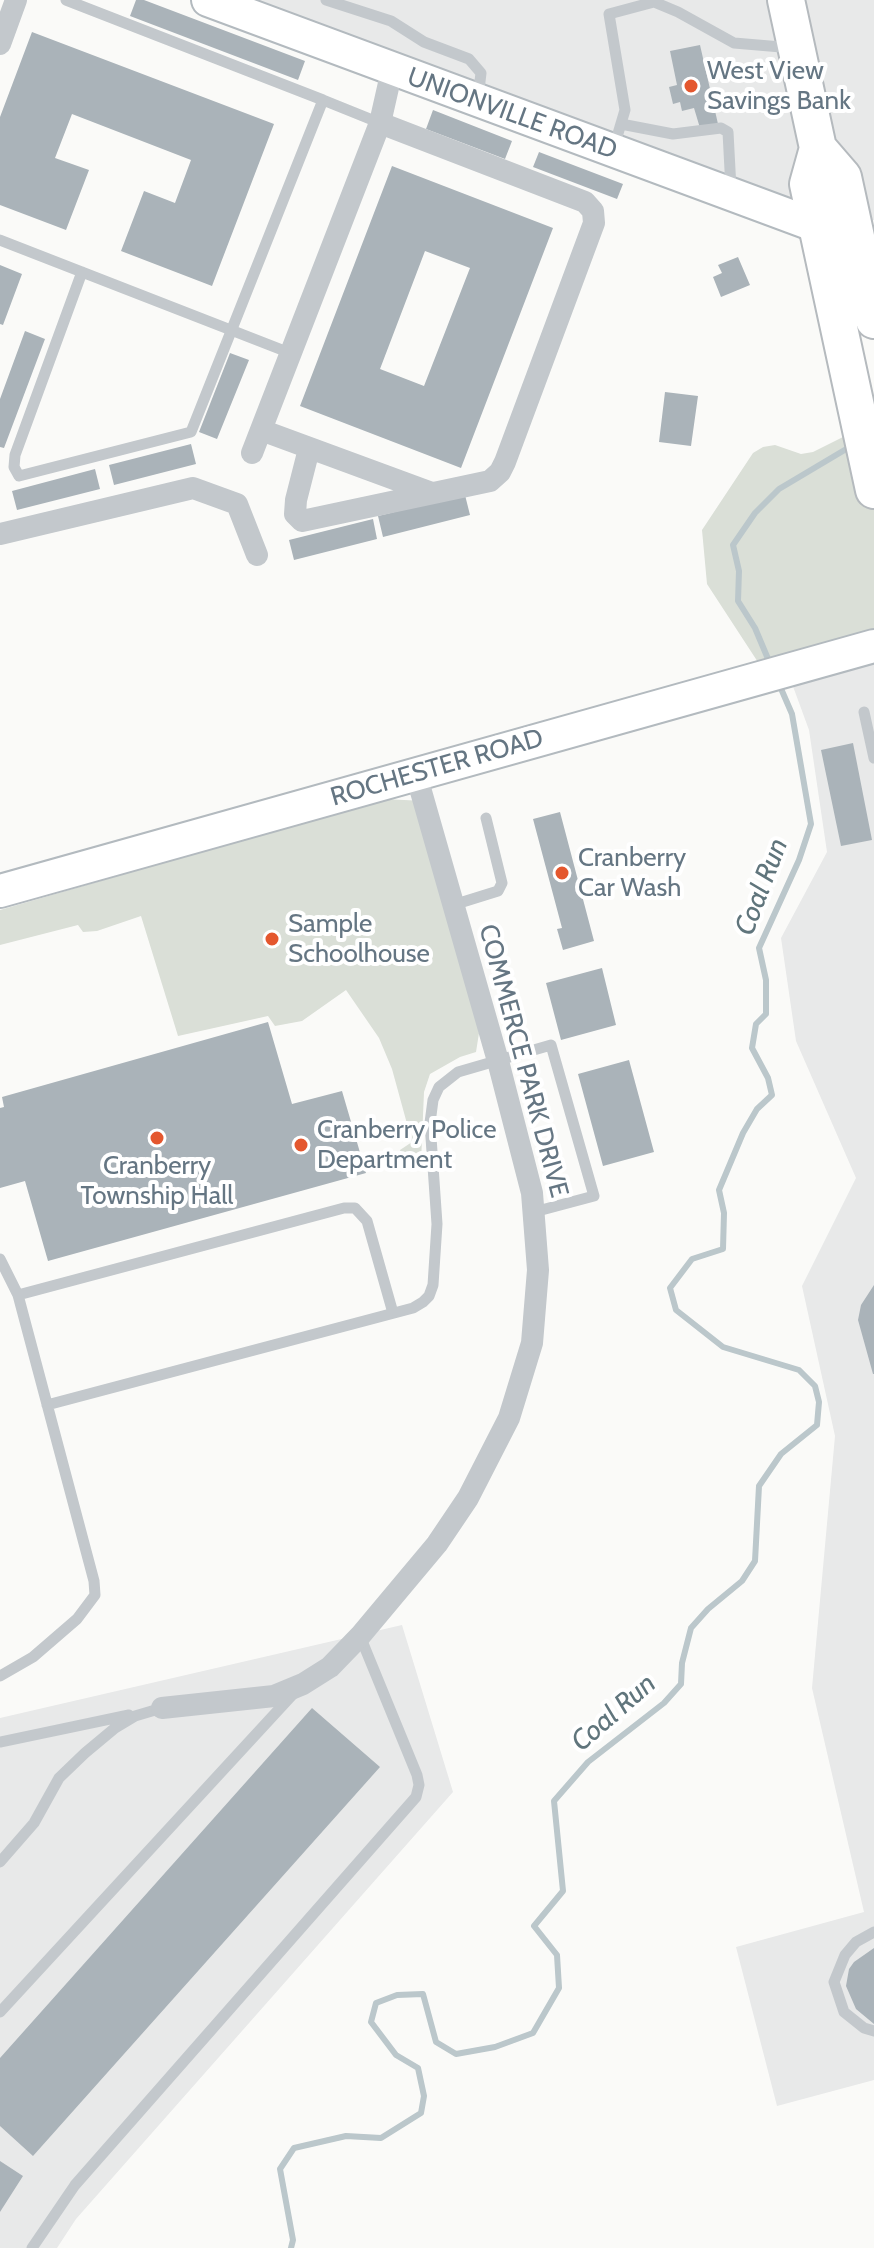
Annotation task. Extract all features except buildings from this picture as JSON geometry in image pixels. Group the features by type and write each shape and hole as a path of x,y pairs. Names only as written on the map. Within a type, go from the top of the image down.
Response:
{"main road":[{"path":"786,0 818,148 808,184 874,490"},
{"path":"818,148 843,177 874,320"}],"street":[{"path":"0,44 16,0"},
{"name":"UNIONVILLE ROAD","path":"208,0 262,16 392,70 477,101 617,137 732,195 817,226"},
{"path":"252,453 380,123 392,70"},
{"path":"309,449 296,500 295,514 302,521 490,481 500,472 594,223 593,211 585,202 380,123"},
{"path":"261,430 434,494"},
{"path":"0,534 193,488 237,504 257,555"},
{"name":"ROCHESTER ROAD","path":"0,891 874,646"},
{"name":"COMMERCE PARK DRIVE","path":"162,1708 274,1696 303,1684 330,1667 437,1544 468,1498 509,1418 522,1380 534,1331 538,1270 534,1212 523,1152 416,774"}],"lane":[{"path":"66,0 380,123"},
{"path":"326,0 391,21 424,42 469,59 481,73 477,101"},
{"path":"732,195 728,132 721,128 617,137 625,110 609,14 654,2 734,43 796,48"},
{"path":"82,272 15,455 14,467 19,476 191,432 323,100"},
{"path":"0,240 290,353"},
{"path":"864,712 874,758"},
{"path":"453,905 498,891 502,883 486,818"},
{"path":"47,1405 413,1308 423,1302 433,1285 437,1224 430,1123 433,1100 439,1087 458,1072 551,1045 594,1196 534,1212"},
{"path":"18,1295 333,1211 355,1208 367,1221 393,1313"},
{"path":"0,1259 18,1295 94,1581 95,1595 77,1619 33,1657 0,1676"},
{"path":"32,2248 75,2185 416,1797 419,1785 417,1775 360,1636"},
{"path":"0,2012 303,1684"},
{"path":"0,1742 162,1708"},
{"name":"COMMERCE PARK DRIVE","path":"0,1862 34,1823 59,1778 85,1753 135,1716 162,1708"},
{"path":"874,1932 856,1942 845,1955 834,1982 844,2012 864,2028 874,2031"}],"shaded area":[{"path":"208,0 874,0 874,220 853,225"},
{"path":"861,428 874,490 874,646 767,676 707,584 702,530 753,453 775,445 801,454 813,452"},
{"path":"874,646 874,2080 777,2106 736,1947 864,1912 812,1688 835,1436 802,1286 856,1178 796,1041 781,938 827,852 809,730 787,670"},
{"path":"384,799 424,801 479,1033 476,1052 430,1074 424,1092 421,1162 414,1172 404,1163 400,1150 412,1142 392,1069 379,1038 346,990 302,1021 275,1026 268,1016 178,1036 141,916 97,931 83,932 78,925 0,945 0,910"},
{"path":"402,1625 453,1792 76,2219 57,2248 0,2248 0,1718"}],"waterway":[{"name":"Coal Run","path":"771,666 755,628 738,601 739,571 733,545 755,513 779,489 853,445"},
{"name":"Coal Run","path":"291,2248 293,2240 280,2169 294,2148 346,2136 381,2138 421,2113 424,2096 418,2068 396,2055 371,2022 376,2003 397,1995 423,1994 436,2042 456,2054 495,2047 533,2033 559,1988 557,1955 534,1926 563,1891 554,1801 588,1762 664,1703 681,1684 682,1663 691,1628 708,1609 742,1581 755,1561 759,1486 781,1454 817,1425 819,1402 815,1386 799,1370 723,1347 676,1310 670,1288 692,1259 723,1249 724,1213 719,1190 743,1133 757,1109 772,1095 768,1078 752,1048 756,1024 766,1014 766,980 759,948 799,860 811,824 792,714 779,684"}],"place":[{"name":"West View Savings Bank","path":"691,86"},
{"name":"Cranberry Car Wash","path":"562,873"},
{"name":"Sample Schoolhouse","path":"272,939"},
{"name":"Cranberry Township Hall","path":"157,1138"},
{"name":"Cranberry Police Department","path":"301,1145"}]}
